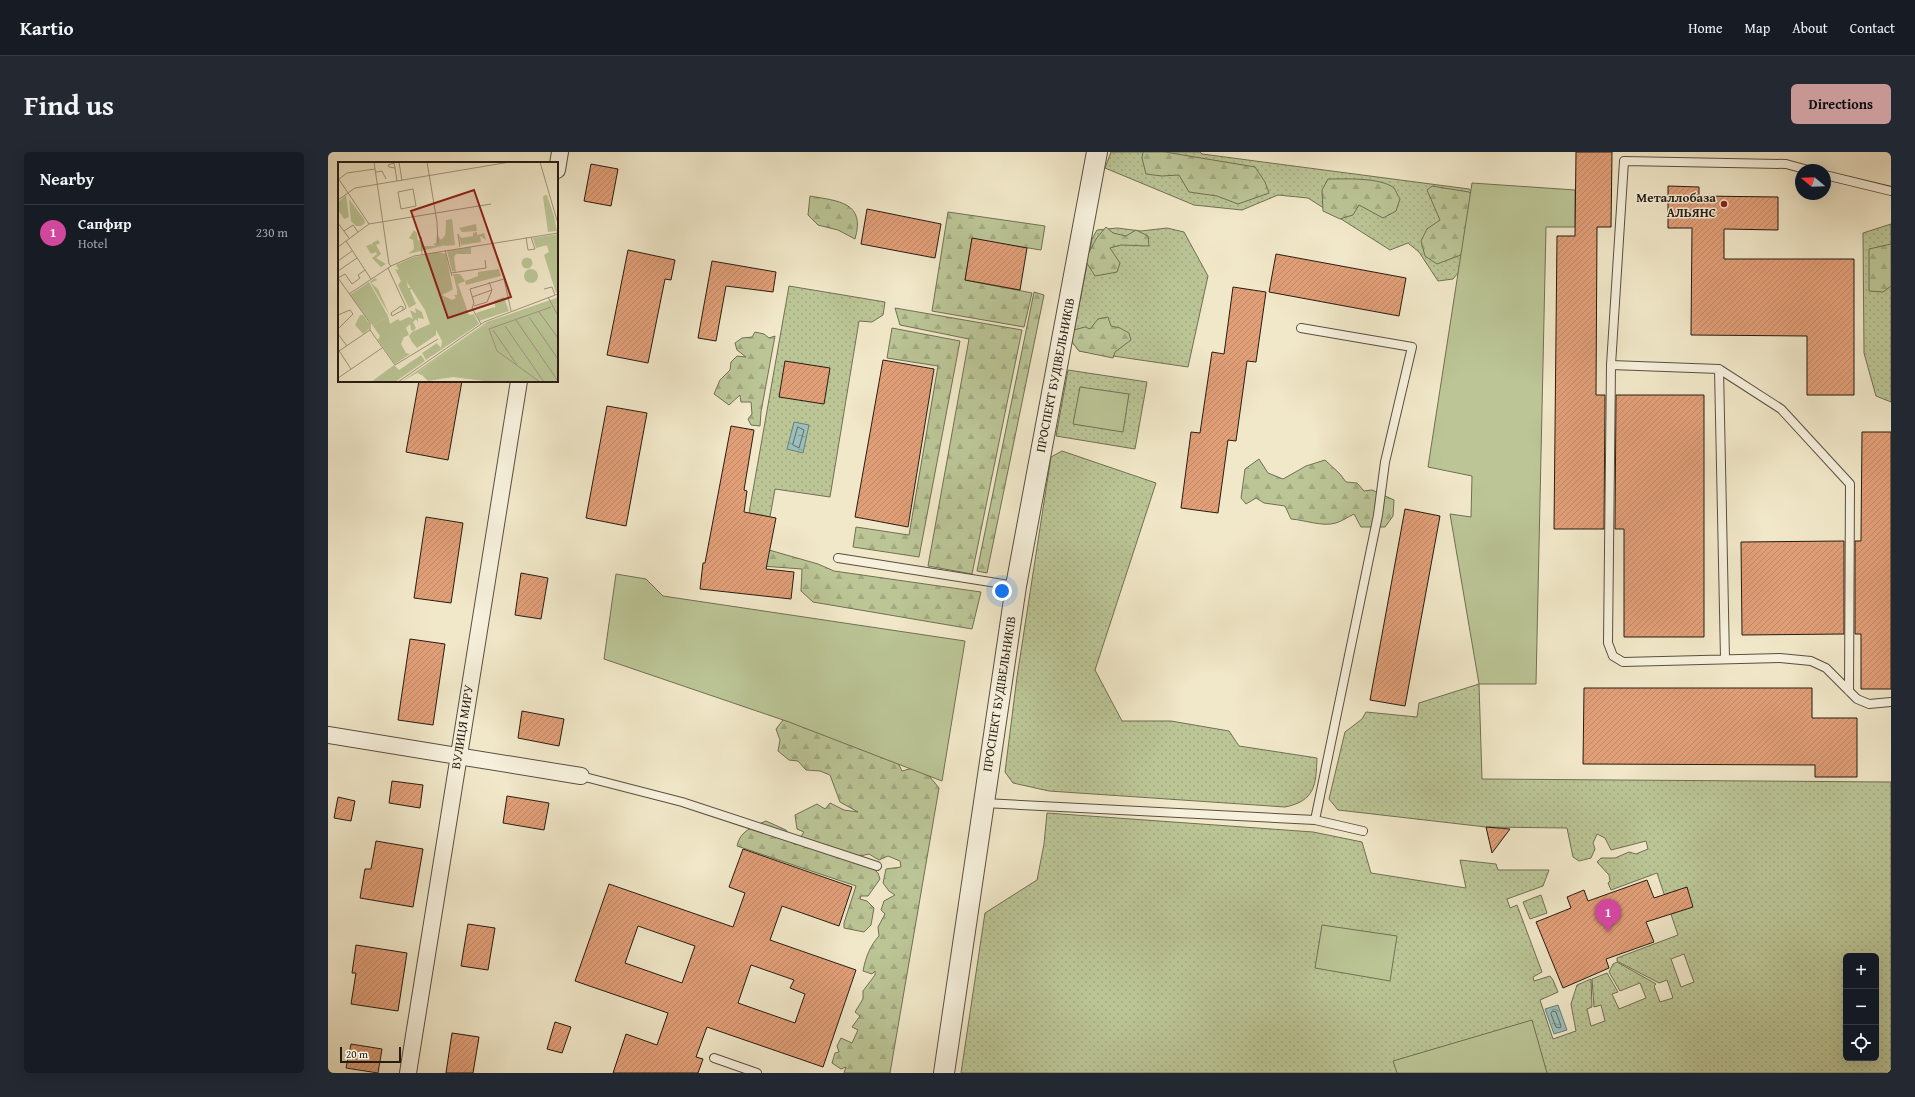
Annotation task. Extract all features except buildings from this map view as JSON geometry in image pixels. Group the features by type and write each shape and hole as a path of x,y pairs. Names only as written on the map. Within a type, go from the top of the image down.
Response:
{"street":[{"path":"558,164 560,152"},
{"name":"ПРОСПЕКТ БУДІВЕЛЬНИКІВ","path":"944,1073 1016,586 1097,152"},
{"name":"ВУЛИЦЯ МИРУ","path":"408,1073 457,756 519,382"},
{"path":"328,735 581,776"}],"lane":[{"path":"1795,166 1786,164 1624,161 1611,365 1608,643 1613,656 1622,662 1780,658 1811,661 1826,668 1857,699 1869,704 1891,702"},
{"path":"1831,176 1891,191"},
{"path":"1301,328 1412,347 1385,462 1378,516 1315,820"},
{"path":"1611,365 1719,369 1781,409 1850,484 1849,691"},
{"path":"1719,369 1725,659"},
{"path":"838,558 1016,586"},
{"path":"581,776 682,802 877,866"},
{"path":"983,803 1315,820 1363,831"},
{"path":"714,1058 756,1073"}],"green space":[{"path":"1111,152 1200,152 1202,154 1469,189 1488,205 1473,255 1453,279 1438,281 1419,252 1408,243 1390,250 1308,198 1278,195 1242,210 1194,205 1105,168"},
{"path":"1143,152 1165,152 1255,167 1265,182 1269,193 1238,204 1217,196 1189,192 1179,175 1162,176 1146,174 1142,158"},
{"path":"1328,179 1362,179 1388,184 1394,188 1400,199 1396,211 1383,218 1359,205 1353,215 1340,219 1323,211 1322,190"},
{"path":"1472,183 1575,190 1575,227 1546,227 1536,684 1479,684 1450,514 1471,517 1472,476 1428,467"},
{"path":"1432,186 1469,192 1483,207 1466,253 1437,264 1425,256 1421,241 1427,229 1440,220 1427,190"},
{"path":"810,196 839,202 853,210 857,217 855,239 838,230 818,225 808,215"},
{"path":"948,212 1045,226 1041,250 972,239 965,280 1032,293 1024,327 932,311"},
{"path":"1891,224 1891,402 1876,396 1864,353 1863,233"},
{"path":"1106,227 1113,233 1126,236 1136,230 1148,236 1149,246 1121,245 1110,248 1120,263 1117,272 1095,276 1085,260 1096,239"},
{"path":"1117,228 1141,231 1167,228 1184,232 1208,276 1188,367 1079,351 1072,342 1092,239 1097,230"},
{"path":"1891,244 1891,286 1883,292 1869,291 1869,249"},
{"path":"789,286 885,302 883,315 872,322 859,321 830,497 775,489 770,517 749,513"},
{"path":"1034,292 1044,295 987,573 977,571"},
{"path":"895,308 1022,330 972,574 928,566 969,339 900,325"},
{"path":"1108,317 1111,326 1120,328 1129,333 1131,340 1115,352 1113,358 1079,351 1072,342 1074,330 1085,327 1090,329 1098,319"},
{"path":"892,328 960,341 919,557 853,547 856,527 909,535 938,366 887,358"},
{"path":"755,332 764,334 769,338 775,336 761,412 760,426 751,425 748,419 752,414 751,402 741,402 740,395 729,405 714,394 720,380 730,370 731,362 737,356 746,357 737,350 735,343 742,338 752,337"},
{"path":"1068,370 1147,382 1135,449 1056,436"},
{"path":"1080,387 1129,394 1123,432 1073,424"},
{"path":"1062,451 1156,483 1095,670 1122,721 1171,721 1229,731 1239,746 1317,758 1314,784 1312,790 1303,801 1285,807 1049,791 1013,783 1005,772 1017,677 1051,457"},
{"path":"1259,459 1268,473 1283,479 1306,466 1325,460 1346,482 1357,483 1364,491 1372,490 1394,500 1393,516 1385,527 1361,527 1354,514 1336,523 1319,524 1291,519 1285,506 1264,503 1256,498 1246,504 1241,498 1245,469"},
{"path":"769,550 818,564 834,571 981,592 972,629 813,602 801,591 802,569 762,566"},
{"path":"616,574 646,579 663,596 965,641 942,781 789,722 604,659"},
{"path":"1479,684 1482,779 1891,782 1891,1073 961,1073 985,913 1037,880 1044,844 1047,813 1313,832 1362,842 1371,873 1466,888 1460,860 1496,864 1498,870 1549,870 1543,886 1507,899 1510,908 1517,905 1542,972 1533,977 1534,981 1550,976 1558,992 1540,1000 1553,1039 1576,1031 1571,1004 1577,985 1591,979 1592,1007 1587,1009 1591,1026 1605,1021 1601,1005 1594,1007 1592,979 1607,973 1618,992 1612,994 1619,1009 1646,998 1640,983 1620,991 1609,972 1613,964 1617,962 1656,984 1654,986 1660,1002 1673,998 1667,980 1659,983 1617,961 1617,958 1678,935 1657,873 1611,890 1608,883 1610,881 1609,875 1597,862 1601,858 1615,858 1629,852 1636,854 1648,849 1646,841 1611,850 1605,838 1597,834 1593,843 1595,849 1591,858 1579,861 1573,857 1567,828 1486,827 1338,810 1329,799 1345,732 1362,719 1366,712 1417,717 1419,703","holes":["1684,954 1694,982 1681,987 1671,959"]},
{"path":"787,715 893,753 902,771 921,766 939,788 890,1073 844,1073 846,1067 841,1069 832,1063 835,1053 839,1052 837,1046 841,1038 852,1043 858,1030 852,1027 860,1016 855,1012 863,999 863,991 875,975 875,971 872,974 863,971 869,952 879,936 878,927 885,914 881,910 884,901 895,895 889,891 883,883 886,869 901,867 900,861 888,856 879,860 869,854 860,856 878,873 880,879 868,896 861,896 860,899 867,901 874,908 871,925 864,932 844,928 844,923 856,886 737,846 741,837 747,830 766,821 786,830 795,845 804,832 797,829 795,815 817,804 825,809 830,803 844,810 858,812 840,802 830,775 820,771 806,770 798,761 789,760 778,751 780,740 776,729"},
{"path":"1541,895 1547,913 1530,919 1523,902"},
{"path":"1322,925 1397,936 1390,981 1315,968"},
{"path":"1532,1020 1547,1073 1397,1073 1393,1061"}],"water":[{"path":"794,422 809,425 803,453 787,449"},
{"path":"1558,1005 1567,1030 1554,1034 1545,1009"}],"place":[{"name":"Металлобаза АЛЬЯНС","path":"1724,204"},
{"name":"Сапфир","path":"1608,932"}]}
